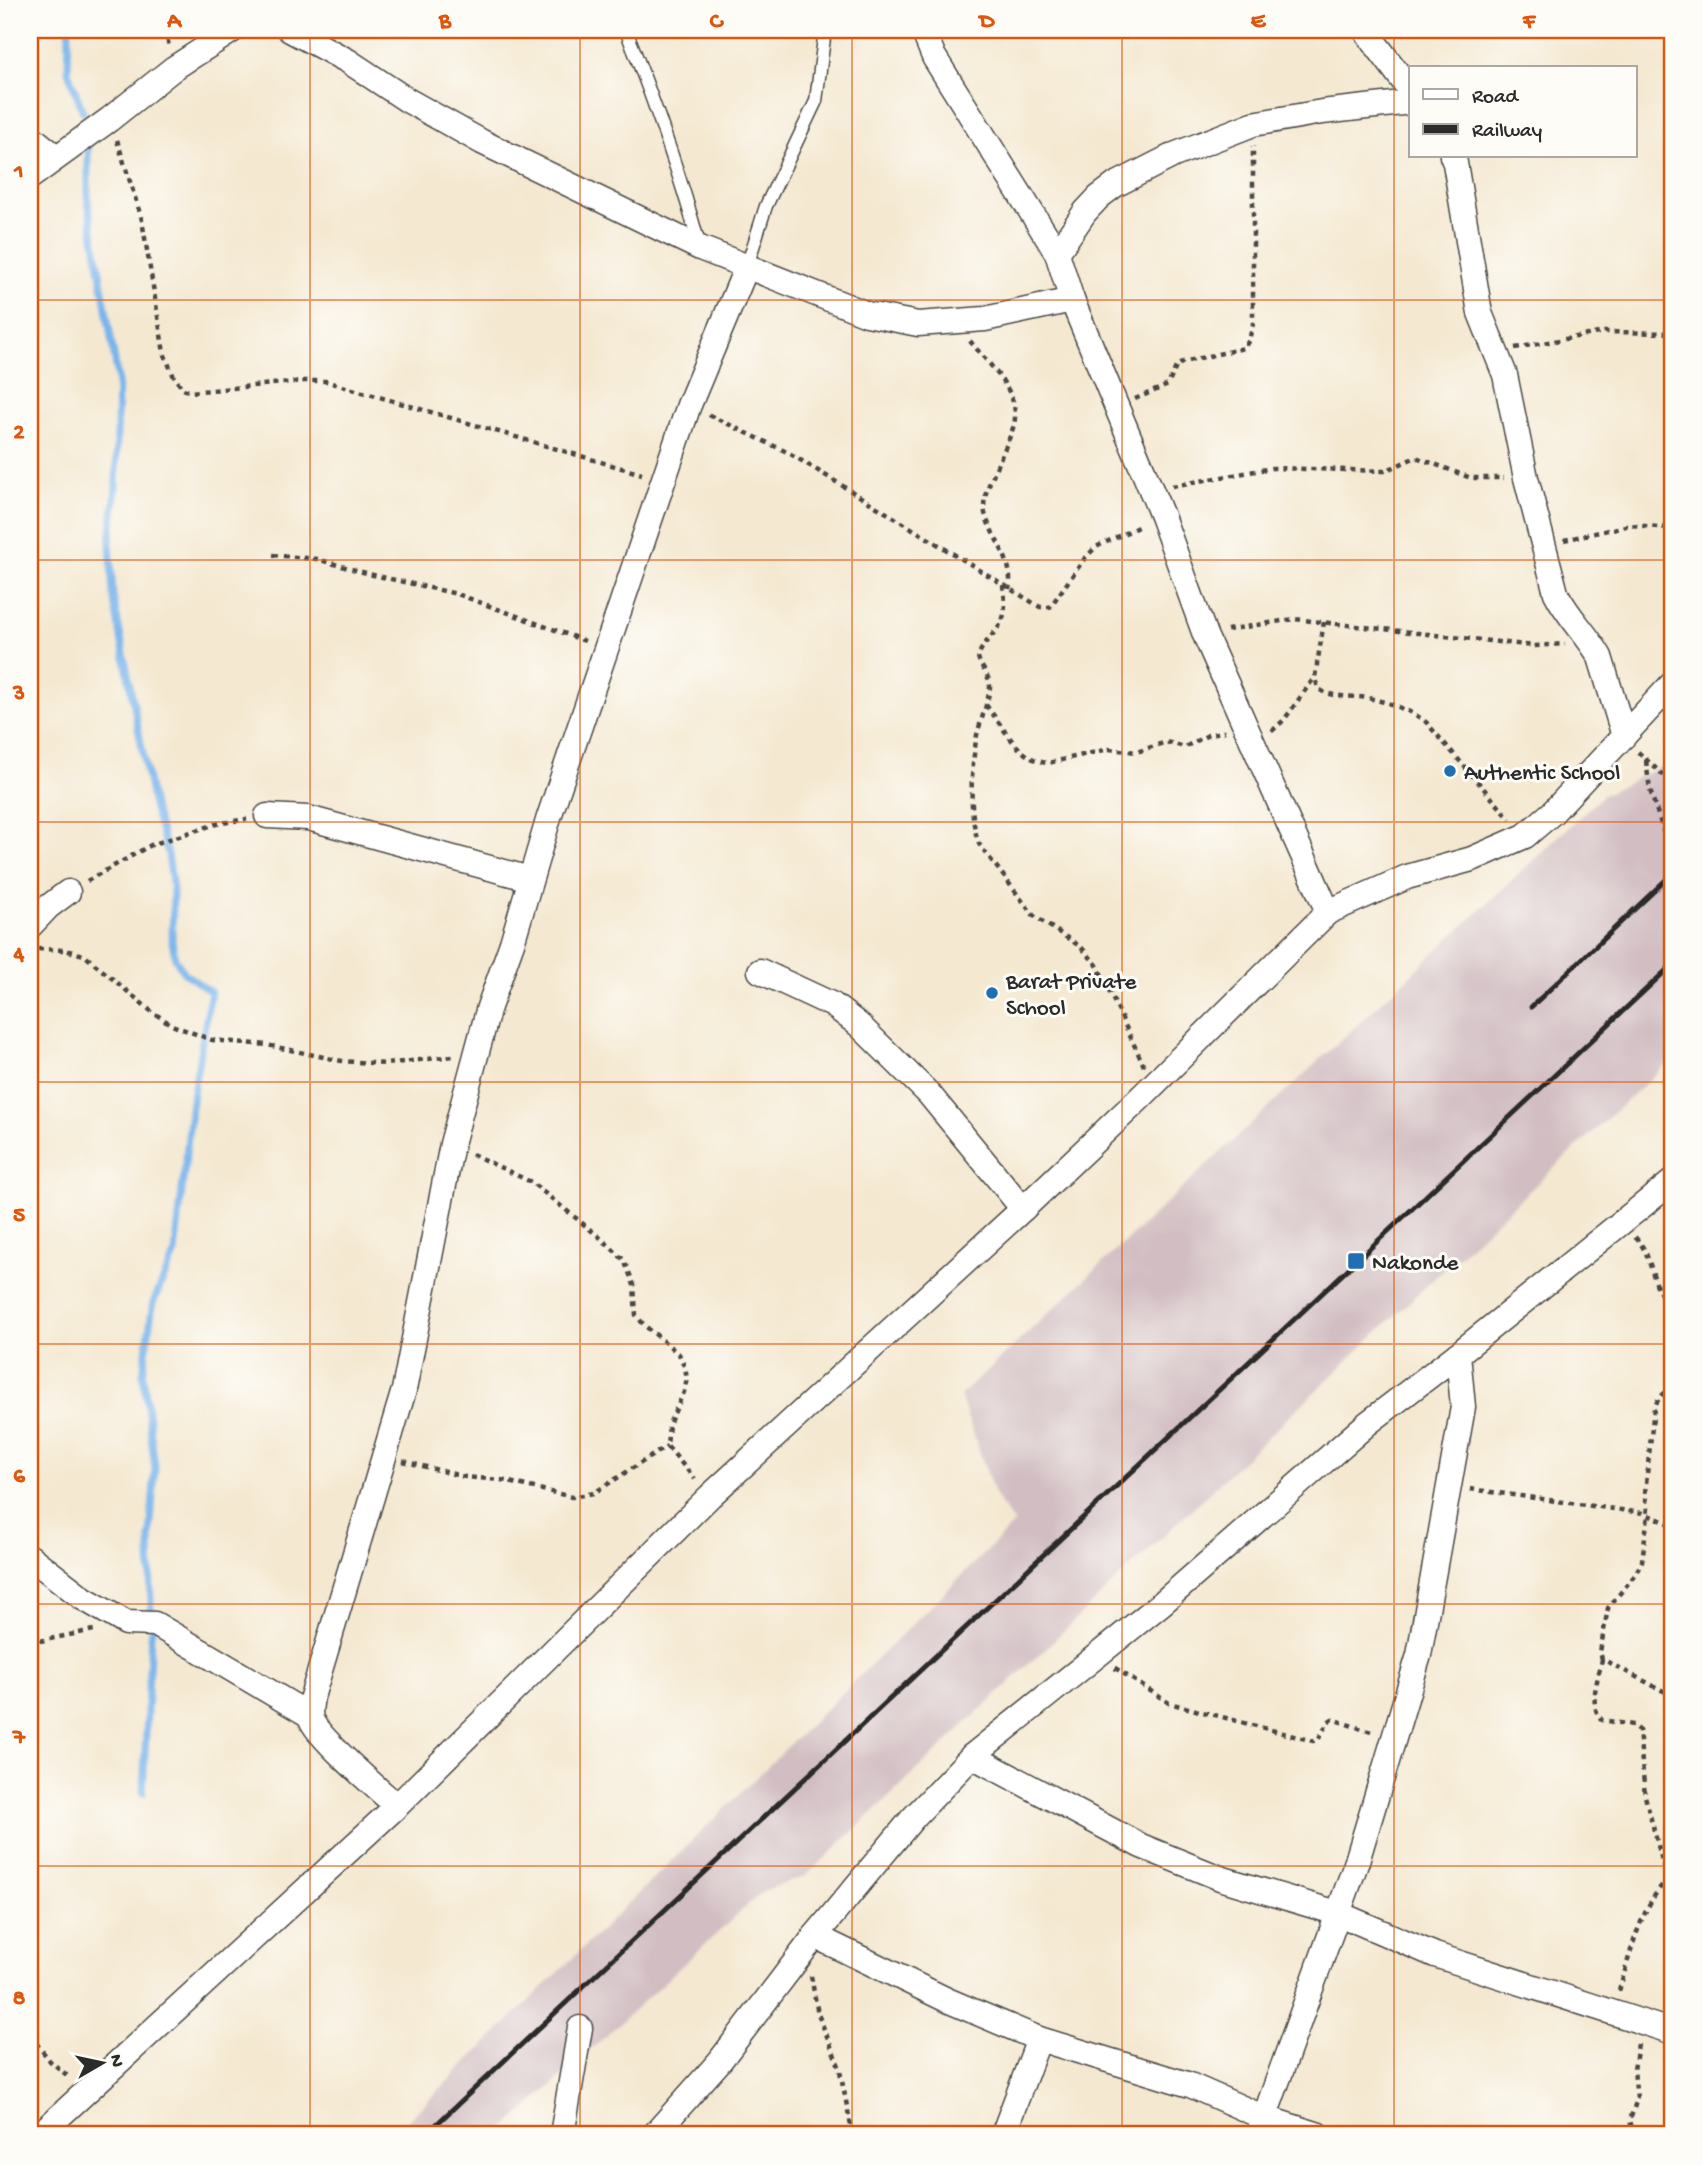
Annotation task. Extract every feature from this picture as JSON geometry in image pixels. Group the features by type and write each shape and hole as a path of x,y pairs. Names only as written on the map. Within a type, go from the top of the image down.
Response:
{"street":[{"path":"30,177 174,68 233,30"},
{"path":"290,30 348,61 407,100 482,142 700,248 867,314 918,324 985,319 1072,300"},
{"path":"923,30 934,57 1057,253 1072,300 1162,516 1205,635 1328,912"},
{"path":"1365,30 1409,88"},
{"path":"1057,253 1086,212 1115,185 1174,155 1253,124 1321,112 1409,102"},
{"path":"30,136 55,156"},
{"path":"1452,158 1460,188 1480,313 1497,351 1511,398 1526,478 1556,593 1564,610 1600,657 1624,736"},
{"path":"309,1715 312,1697 404,1390 452,1144 489,1007 689,405 747,266"},
{"path":"39,2135 89,2092 397,1806 710,1496 1023,1209 1153,1086 1328,912 1407,877 1472,859 1525,836 1552,813 1673,683"},
{"path":"267,816 308,818 530,879"},
{"path":"30,926 48,906 68,892"},
{"path":"760,971 832,1005 859,1025 929,1094 1023,1209"},
{"path":"654,2135 719,2062 811,1942 913,1818 972,1756 1161,1604 1368,1423 1673,1181"},
{"path":"1261,2126 1357,1861 1419,1656 1463,1407 1458,1354"},
{"path":"30,1557 83,1598 126,1623 155,1624 309,1715 314,1725 397,1806"},
{"path":"972,1756 1142,1846 1220,1878 1337,1913 1435,1955 1673,2032"},
{"path":"811,1942 1039,2039 1190,2085 1261,2126 1319,2135"},
{"path":"562,2135 580,2028"},
{"path":"1003,2135 1039,2039"}],"lane":[{"path":"626,30 682,181 700,248"},
{"path":"747,266 766,206 817,101 825,30"}],"path":[{"path":"110,119 142,220 164,353 174,377 183,389 191,392 304,381 325,382 665,481"},
{"path":"1116,407 1168,385 1176,367 1183,362 1244,348 1249,340 1253,324 1253,124"},
{"path":"954,321 1009,391 1015,404 1014,427 984,495 985,513 1006,557 1011,580 1009,589"},
{"path":"1497,351 1604,332 1673,333"},
{"path":"689,405 789,453 1035,605 1050,607 1096,547 1162,516"},
{"path":"1150,489 1272,468 1385,471 1416,457 1471,478 1526,478"},
{"path":"1545,545 1630,524 1673,528"},
{"path":"274,555 317,559 457,594 608,649"},
{"path":"1003,585 1004,613 998,628 981,647 978,657 989,680 977,737 971,819 979,844 1034,916 1081,947 1097,965 1153,1086"},
{"path":"1205,635 1282,619 1534,646 1565,644 1586,637"},
{"path":"1324,622 1315,677 1318,688 1323,692 1375,700 1408,711 1426,722 1525,836"},
{"path":"985,704 1026,756 1039,763 1048,764 1109,749 1137,752 1166,742 1185,747 1218,732 1265,736 1278,726 1315,677"},
{"path":"1624,736 1646,761 1673,784"},
{"path":"1646,761 1650,790 1673,861"},
{"path":"68,892 150,845 216,824 267,816"},
{"path":"30,948 65,950 84,955 151,1011 172,1025 212,1040 267,1045 342,1061 386,1064 477,1053"},
{"path":"452,1144 531,1182 624,1260 634,1285 636,1315 643,1325 679,1354 685,1368 687,1378 684,1392 669,1424 667,1446 710,1496"},
{"path":"1616,1226 1640,1242 1646,1251 1660,1295 1673,1307"},
{"path":"1667,1880 1645,1796 1639,1730 1633,1725 1602,1720 1594,1703 1602,1659 1600,1652 1605,1615 1641,1565 1648,1515 1645,1493 1654,1408 1659,1398 1673,1386"},
{"path":"386,1456 465,1477 501,1480 572,1497 594,1493 667,1446"},
{"path":"1448,1486 1648,1515 1673,1525"},
{"path":"30,1643 126,1623"},
{"path":"1096,1656 1169,1703 1313,1741 1318,1740 1328,1721 1332,1720 1395,1740"},
{"path":"1602,1659 1673,1696"},
{"path":"1612,2013 1644,1911 1673,1873"},
{"path":"811,1942 818,2014 839,2066 851,2126 850,2135"},
{"path":"1638,2135 1632,2129 1630,2120 1637,2099 1634,2066 1642,2022"},
{"path":"30,2035 62,2072 89,2092"}],"shaded area":[{"path":"1673,761 1673,1058 1425,1287 806,1876 763,1891 498,2135 393,2135 1014,1524 995,1496 960,1396 1603,795"}],"waterway":[{"path":"69,30 68,71 83,112"},
{"path":"88,144 88,202 118,379 116,488 110,542 113,596 153,806 168,854 173,889 172,941 175,958 184,973 211,992 193,1092 175,1253 153,1303 143,1374 155,1467 150,1538 151,1608 155,1624 151,1633 143,1793"}],"railway":[{"path":"1531,1007 1673,873"},
{"path":"425,2135 1673,964"}],"place":[{"name":"Authentic School","path":"1450,771"},
{"name":"Barat Private School","path":"992,993"},
{"name":"Nakonde","path":"1356,1261"}]}
